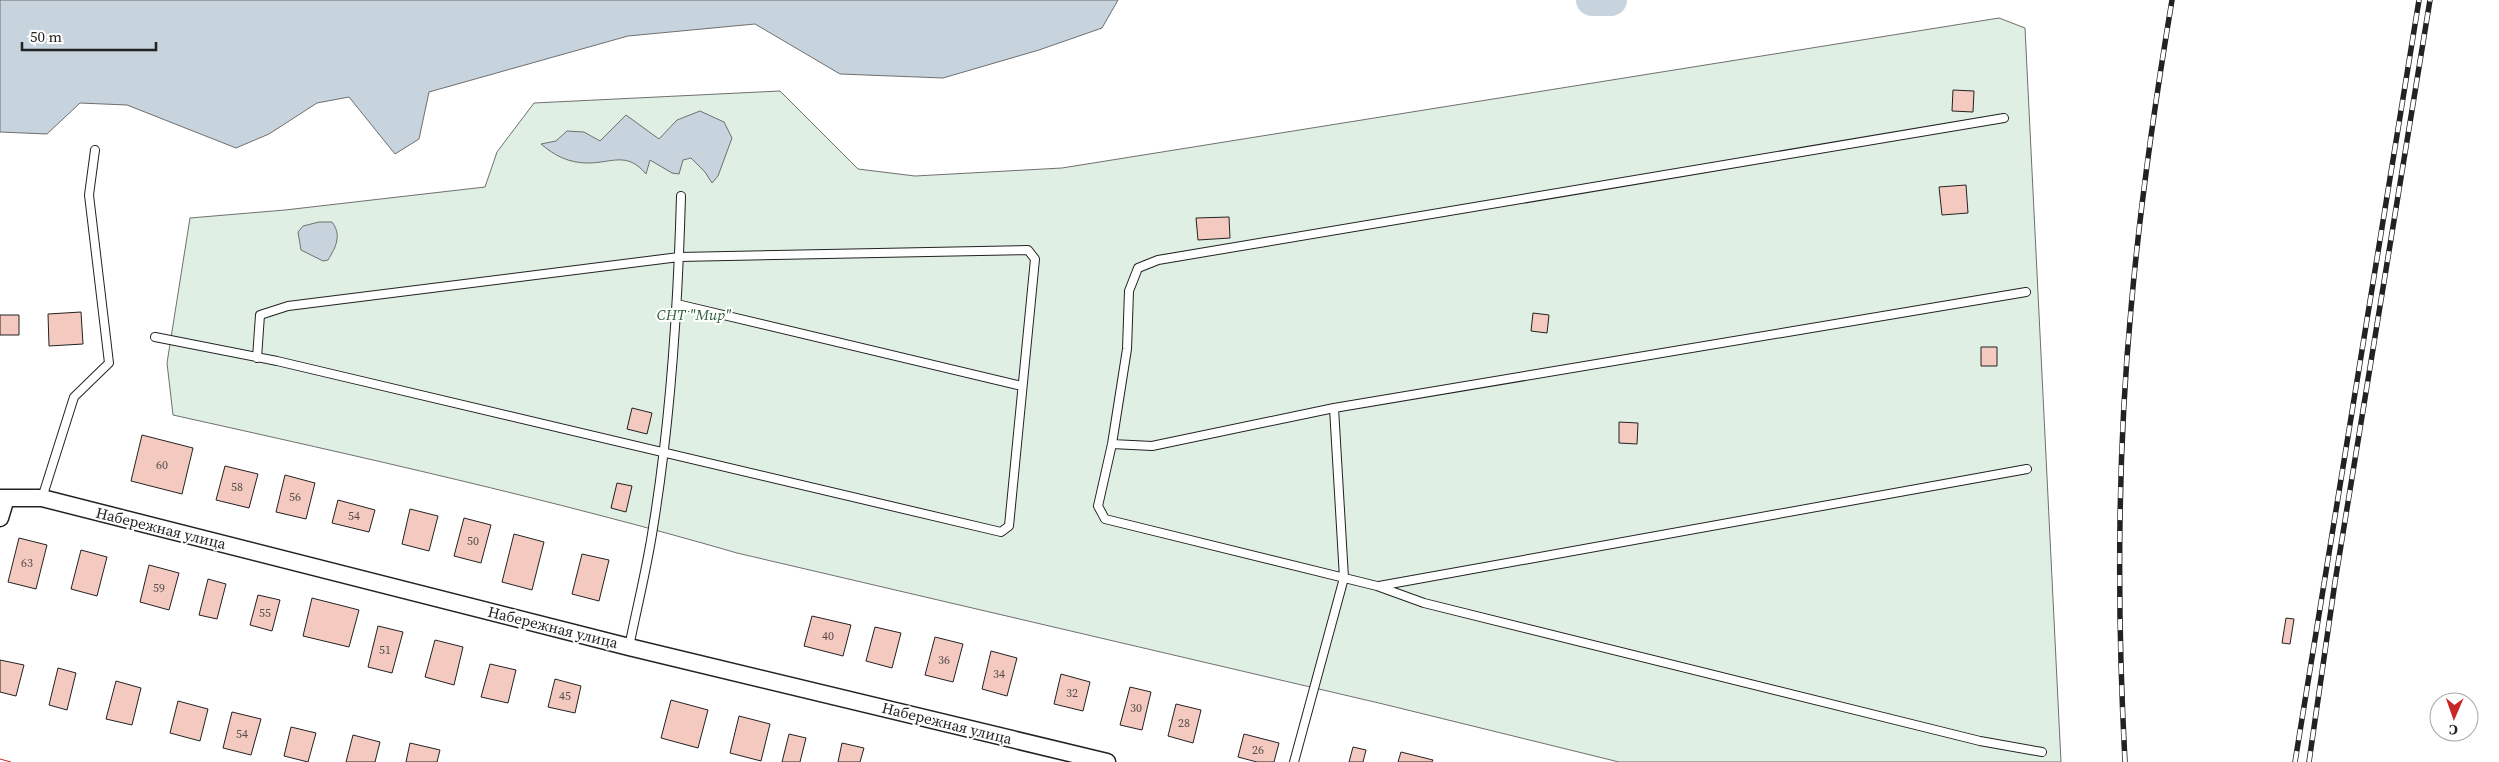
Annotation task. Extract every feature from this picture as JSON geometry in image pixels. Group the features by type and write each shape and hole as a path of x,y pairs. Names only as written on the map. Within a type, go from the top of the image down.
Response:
{"street":[{"name":"Набережная улица","path":"3,498 42,498 629,646 1107,762"},
{"path":"0,518 3,498"}],"lane":[{"path":"2004,118 1158,260 1138,268 1129,291 1127,349 1112,444 1098,506 1105,519 1377,586 1424,603 1980,741 2042,752"},
{"path":"42,498 74,397 109,364 89,195 95,150"},
{"path":"629,646 653,529 664,452 677,304 681,196"},
{"path":"155,338 257,358 1001,532 1009,526 1034,259 1028,250 679,258 288,306 260,315 257,358"},
{"path":"1112,444 1152,446 1334,408 2026,292"},
{"path":"677,304 1022,386"},
{"path":"1294,762 1344,578 1334,408"},
{"path":"1377,586 2028,469"}],"green space":[{"name":"СНТ \"Мир\"","path":"1999,18 2025,28 2061,762 1619,762 1383,704 737,553 667,533 456,480 173,415 167,363 190,218 285,210 485,187 497,152 534,103 780,91 858,169 915,176 1062,168"}],"shaded area":[{"path":"0,0 1118,0 1102,28 1039,50 943,78 840,74 755,24 628,36 429,92 419,139 395,154 349,97 317,103 269,134 236,148 127,105 80,103 47,134 0,132"},
{"path":"700,111 724,122 732,138 718,176 712,183 705,172 691,158 683,160 679,174 672,173 650,160 646,174 639,167 626,160 581,163 568,160 541,144 556,141 567,131 584,132 600,141 626,115 659,139 677,120"},
{"path":"319,222 332,222 337,232 337,241 331,255 328,260 323,261 301,250 298,232 303,226"}],"building":[{"path":"1953,90 1974,91 1973,112 1952,111"},
{"path":"1966,185 1968,213 1942,215 1939,187"},
{"path":"1229,217 1230,238 1198,240 1196,218"},
{"path":"81,312 83,344 49,346 48,314"},
{"path":"1533,313 1549,315 1547,333 1531,331"},
{"path":"0,315 19,315 19,335 0,335"},
{"path":"1981,347 1997,347 1997,366 1981,366"},
{"path":"632,408 652,413 647,434 627,429"},
{"path":"1619,422 1638,423 1637,444 1619,443"},
{"path":"142,435 193,448 182,494 131,481"},
{"path":"225,466 258,474 249,508 216,500"},
{"path":"285,475 315,483 306,519 276,512"},
{"path":"617,483 632,486 626,512 611,508"},
{"path":"338,500 375,510 369,532 332,523"},
{"path":"410,509 438,516 429,551 402,544"},
{"path":"464,518 491,525 481,563 454,556"},
{"path":"514,534 544,542 532,590 502,582"},
{"path":"19,538 47,545 36,589 8,582"},
{"path":"81,550 107,557 97,596 71,589"},
{"path":"582,554 609,560 599,601 572,594"},
{"path":"149,565 179,573 169,610 140,602"},
{"path":"208,579 226,584 217,619 199,615"},
{"path":"258,595 280,600 272,631 250,625"},
{"path":"312,598 359,610 349,647 303,636"},
{"path":"812,616 851,625 843,656 804,646"},
{"path":"2286,618 2294,619 2290,644 2282,643"},
{"path":"378,626 403,632 392,673 368,667"},
{"path":"875,627 901,633 892,668 866,661"},
{"path":"935,637 963,644 953,682 925,675"},
{"path":"435,640 463,647 454,685 425,677"},
{"path":"991,651 1017,658 1007,696 982,689"},
{"path":"0,660 24,665 16,696 0,692"},
{"path":"490,664 516,670 508,703 481,697"},
{"path":"58,668 76,673 67,710 49,705"},
{"path":"1061,674 1090,682 1083,711 1054,704"},
{"path":"555,679 581,686 575,713 548,707"},
{"path":"116,681 141,688 132,725 106,719"},
{"path":"1130,687 1151,692 1142,730 1120,725"},
{"path":"671,700 708,710 698,748 661,738"},
{"path":"178,701 208,709 200,741 170,733"},
{"path":"1176,704 1201,710 1193,743 1168,736"},
{"path":"232,712 261,719 251,755 223,748"},
{"path":"739,716 770,724 761,761 730,753"},
{"path":"291,727 316,733 308,762 284,756"},
{"path":"789,734 806,738 800,762 782,762"},
{"path":"1244,734 1279,743 1274,762 1257,762 1238,757"},
{"path":"353,735 380,742 375,762 346,762"},
{"path":"410,743 440,750 437,762 406,762"},
{"path":"842,743 864,748 860,762 838,762"},
{"path":"1353,747 1366,750 1363,762 1349,762"},
{"path":"1401,752 1433,760 1432,762 1398,762"}],"waterway":[{"path":"1592,0 1611,0"}],"railway":[{"path":"2125,762 2122,705 2120,535 2126,365 2143,192 2172,0"},
{"path":"2295,762 2419,0"},
{"path":"2309,762 2335,582 2430,0"}],"power":[{"path":"0,759 11,762"}]}
